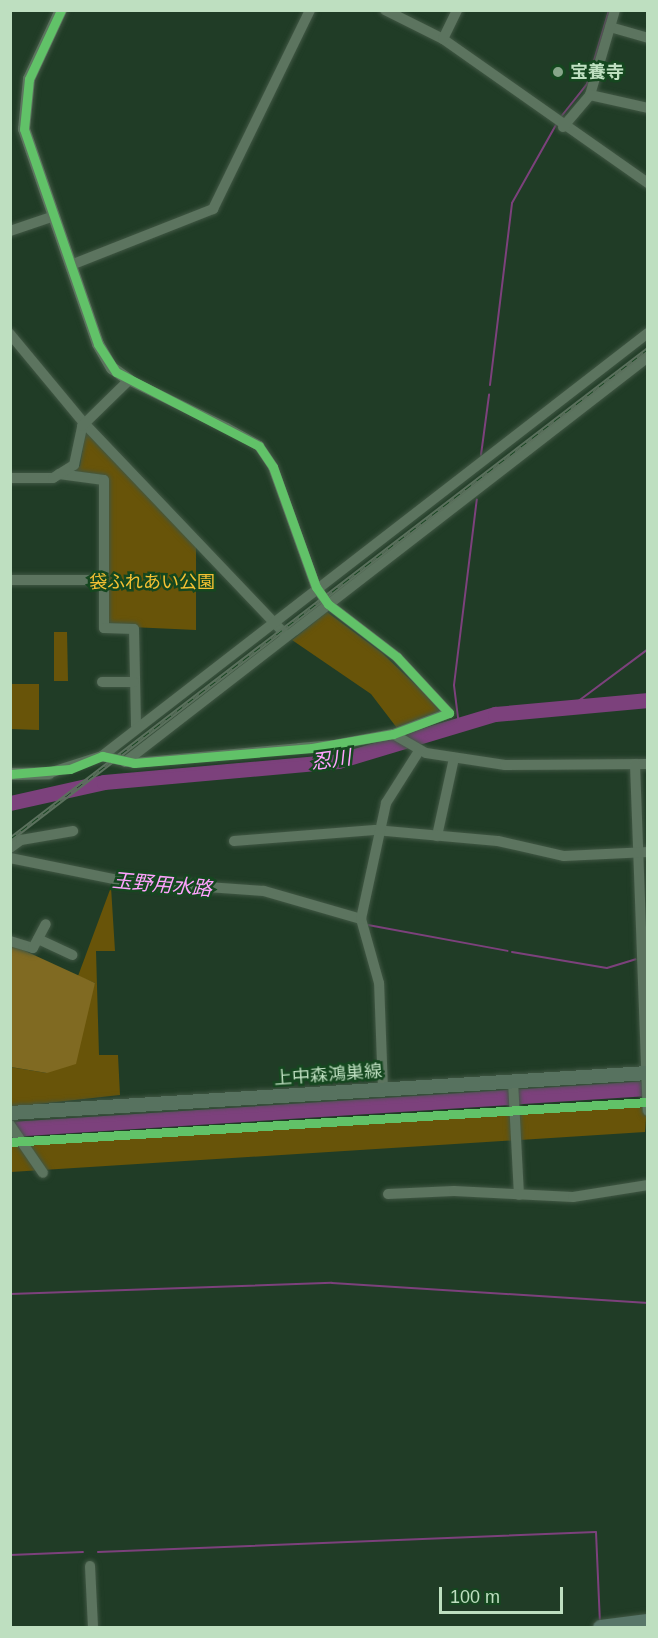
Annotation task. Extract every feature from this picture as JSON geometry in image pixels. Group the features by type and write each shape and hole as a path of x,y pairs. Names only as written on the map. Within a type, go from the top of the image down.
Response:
{"highway":[{"path":"601,1628 648,1622"}],"main road":[{"name":"上中森鴻巣線","path":"10,1113 646,1076"}],"street":[{"path":"61,10 29,79 23,106 24,129 98,344 112,368 129,380 259,446 273,467 316,587 328,604 397,657 449,713 395,735 312,748 125,762 102,756"},
{"path":"71,265 213,209 310,10"},
{"path":"385,10 443,39 563,127 648,183"},
{"path":"443,39 457,10"},
{"path":"563,127 590,95 615,10"},
{"path":"610,27 648,38"},
{"path":"590,95 648,108"},
{"path":"10,231 54,216"},
{"path":"10,774 49,773 102,756 136,726 648,333"},
{"path":"10,334 84,423 287,636"},
{"path":"125,762 648,357"},
{"path":"59,474 76,461 84,423 129,380"},
{"path":"10,478 59,474 104,480 104,628 134,629 136,726"},
{"path":"10,579 104,580"},
{"path":"102,682 134,682"},
{"path":"395,735 419,751 453,758 534,767 648,764"},
{"path":"383,1090 379,983 361,919 388,799 419,751"},
{"path":"437,836 453,758"},
{"path":"634,764 642,852 648,1111"},
{"path":"234,841 382,830 506,842 564,856 642,852"},
{"path":"10,848 21,840 73,831"},
{"path":"10,858 123,881 264,891 361,919"},
{"path":"10,941 31,950 46,924"},
{"path":"38,939 73,955"},
{"path":"514,1085 519,1195"},
{"path":"10,1125 44,1173"},
{"path":"388,1194 573,1197 648,1185"},
{"path":"90,1566 93,1628"}],"green space":[{"name":"袋ふれあい公園","path":"86,428 196,545 196,630 109,626 107,476 70,473 80,466"},
{"path":"327,612 382,653 444,712 397,728 371,694 292,640"},
{"path":"54,632 67,632 68,681 54,681"},
{"path":"11,684 39,684 39,730 11,729"},
{"path":"111,887 115,951 96,951 99,1055 118,1055 120,1095 11,1107 10,1067 47,1073 95,983 78,976"},
{"path":"647,1104 645,1132 11,1172 11,1144"}],"shaded area":[{"path":"10,944 95,983 76,1064 47,1073 11,1067"}],"waterway":[{"path":"560,118 587,84 609,10"},
{"path":"490,385 512,203 557,123"},
{"path":"481,455 489,395"},
{"path":"459,726 454,685 477,499"},
{"path":"573,705 648,649"},
{"name":"忍川","path":"10,803 104,782 338,761 495,714 648,700"},
{"name":"玉野用水路","path":"368,925 508,951"},
{"name":"玉野用水路","path":"512,952 607,968 636,959"},
{"path":"10,1129 648,1088"},
{"path":"10,1294 332,1283 648,1303"},
{"path":"98,1552 596,1532 600,1622"},
{"path":"10,1555 83,1552"}],"railway":[{"path":"10,839 648,349"}],"cycle path":[{"path":"10,774 70,769 102,756 134,763 312,748 393,734 449,713 397,657 328,604 316,587 273,467 259,446 116,372 98,344 24,129 29,79 61,10"},
{"path":"10,1142 648,1102"}],"place":[{"name":"宝養寺","path":"558,72"}]}
